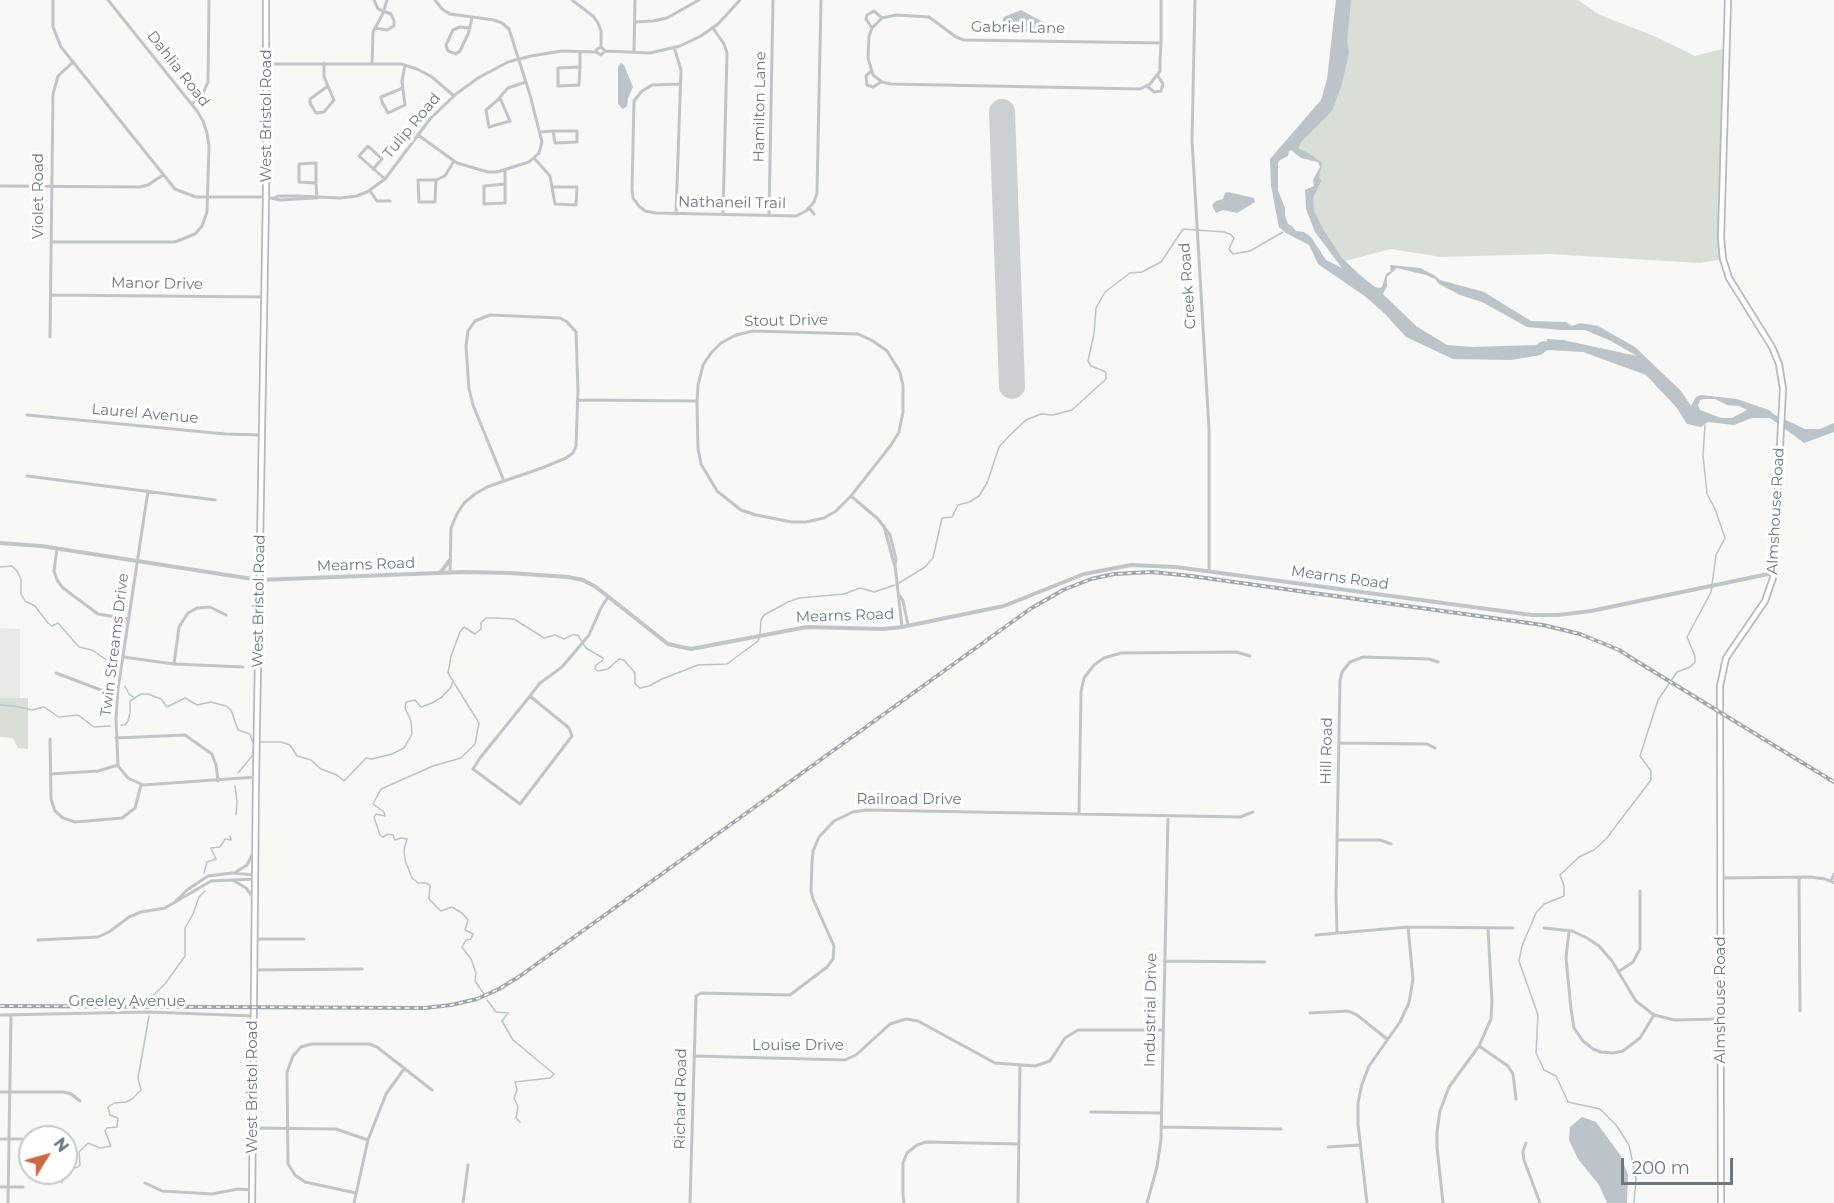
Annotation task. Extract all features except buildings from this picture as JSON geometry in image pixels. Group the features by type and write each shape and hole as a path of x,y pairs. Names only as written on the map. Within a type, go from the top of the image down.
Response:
{"main road":[{"name":"West Bristol Road","path":"252,1203 256,751 266,197 266,0"},
{"name":"Almshouse Road","path":"1721,1203 1721,676 1726,658 1765,601 1770,589 1773,573 1783,389 1779,364 1768,341 1729,278 1723,259 1721,238 1728,0"}],"street":[{"name":"Tulip Road","path":"53,0 54,33 61,46 175,189 183,194 196,197 350,197 370,190 385,179 430,119 454,96 487,72 519,59 554,52 596,52 601,55 604,51"},
{"name":"Dahlia Road","path":"51,242 180,241 195,234 206,217 207,133 203,121 192,104 108,0"},
{"path":"192,104 203,93 208,82 209,0"},
{"path":"375,0 376,7 393,16 394,26 384,31 375,28"},
{"path":"372,63 372,37 387,0"},
{"path":"418,135 454,161 488,172 526,163 534,158 542,146 541,132 512,34 507,27 494,20 450,14 442,9 435,0"},
{"path":"572,0 593,15 598,22 601,31 601,47 604,51 634,53 656,52 695,39 713,28 740,0"},
{"path":"634,53 635,0"},
{"path":"635,22 667,18 699,0"},
{"name":"Hamilton Lane","path":"769,215 773,0"},
{"path":"814,214 809,208 817,193 820,0"},
{"path":"872,71 881,82 897,85 1134,90 1147,86 1160,71 1161,0"},
{"name":"Creek Road","path":"1195,0 1192,140 1209,429 1209,571"},
{"name":"Gabriel Lane","path":"881,82 873,87 867,85 866,76 872,71 868,58 869,36 872,28 866,19 867,15 874,11 882,18 896,15 929,17 956,37 964,40 1161,43"},
{"path":"470,28 460,27 453,30 446,45 448,51 458,53 470,28 472,17"},
{"path":"872,28 882,18"},
{"path":"713,28 723,40 727,52 723,214"},
{"path":"596,52 601,47"},
{"path":"674,47 680,66 676,213"},
{"path":"580,51 580,67 579,86 558,86 558,68 580,67"},
{"name":"Violet Road","path":"50,337 54,86 60,73 73,62"},
{"path":"324,63 324,77 334,98 333,103 324,111 316,113 310,99 328,86"},
{"path":"267,64 405,65 432,77 454,96"},
{"path":"403,88 381,97 388,113 405,105 403,88 405,65"},
{"path":"1147,86 1154,92 1161,91 1163,84 1158,76"},
{"path":"500,98 510,121 489,127 486,110 508,88 526,82"},
{"path":"636,211 639,206 633,198 632,189 634,101 642,91 652,85 680,84"},
{"path":"541,132 553,131 577,131 578,142 555,143 553,131"},
{"path":"374,169 382,159 368,146 358,156 385,179"},
{"path":"534,158 550,176 555,204 576,205 577,187 552,187"},
{"path":"436,180 435,202 419,202 418,180 436,180 445,176 454,161"},
{"path":"316,183 299,182 299,164 316,164 316,183 316,198"},
{"path":"505,169 505,184 505,203 483,204 484,186 505,184"},
{"path":"0,186 140,187 148,185 163,175"},
{"path":"370,190 377,201 390,201"},
{"name":"Nathaneil Trail","path":"639,206 652,213 796,216 809,208"},
{"name":"Manor Drive","path":"51,295 264,297"},
{"path":"450,573 452,528 460,509 474,494 566,458 573,453 578,439 576,332 567,322 554,316 490,315 475,321 468,331 465,346 469,390 504,481"},
{"name":"Stout Drive","path":"753,331 848,332 873,340 891,356 900,372 903,417 896,438 851,496 831,514 807,522 765,517 736,507 717,492 701,464 698,449 697,401 699,379 707,358 721,343 739,333 753,331"},
{"path":"578,400 697,401"},
{"name":"Laurel Avenue","path":"27,415 225,434 262,435"},
{"path":"27,476 215,500"},
{"name":"Twin Streams Drive","path":"117,765 118,692 148,492"},
{"path":"851,496 867,508 888,531 893,544 898,588 908,625"},
{"name":"Mearns Road","path":"0,543 57,548 260,580 450,573 510,573 576,578 589,583 658,638 675,647 699,649 807,627 883,629 902,627 1004,606 1084,574 1111,568 1154,565 1209,571 1532,615 1558,615 1591,610 1773,573"},
{"path":"57,548 54,571 63,588 98,614 129,619"},
{"path":"439,574 450,560"},
{"path":"900,596 898,602 902,627"},
{"path":"530,696 569,728 572,736 520,804 473,769 540,683 562,667 590,635 600,608 608,597"},
{"path":"174,664 179,627 184,616 192,610 203,607 212,608 225,615"},
{"path":"1079,813 1081,692 1084,678 1094,665 1104,658 1121,653 1237,652 1250,656"},
{"path":"123,657 174,664 243,667"},
{"name":"Hill Road","path":"1338,933 1337,840 1342,672 1350,662 1368,657 1429,659 1438,662"},
{"path":"56,673 101,690 118,692"},
{"path":"116,738 185,735 212,754 218,781"},
{"path":"50,739 53,807 58,815 71,821 118,819 127,815 136,804 141,785"},
{"path":"1339,743 1427,744 1435,748"},
{"path":"50,774 98,771 117,765 128,778 141,785 256,777"},
{"name":"Railroad Drive","path":"696,996 701,993 790,995 827,968 833,959 834,946 813,899 811,891 812,858 816,843 823,832 843,815 866,810 1240,817 1253,812"},
{"name":"Industrial Drive","path":"1147,1203 1159,1155 1161,1127 1168,816"},
{"path":"1337,840 1380,840 1391,844"},
{"path":"174,903 182,894 207,877 239,872 247,865 255,850"},
{"path":"232,873 255,877"},
{"path":"1720,878 1799,877 1833,882 1834,874"},
{"path":"38,940 98,937 110,932 136,913 160,909 208,883 255,877"},
{"path":"1799,877 1800,1011"},
{"path":"230,879 242,884 255,900"},
{"path":"1618,972 1633,962 1639,953 1640,891"},
{"path":"1367,1203 1357,1114 1360,1090 1369,1065 1404,1015 1412,988 1408,927"},
{"path":"1316,935 1408,927 1513,928"},
{"path":"1443,1203 1437,1147 1440,1111 1452,1082 1479,1046 1490,1024 1492,1010 1488,928"},
{"path":"1544,928 1569,931 1599,946 1636,1001 1654,1014 1675,1020 1721,1019"},
{"path":"1569,931 1566,958 1571,1010 1574,1028 1583,1041 1601,1052 1623,1051 1640,1038 1654,1014"},
{"path":"254,939 304,939"},
{"path":"1164,961 1265,962"},
{"path":"254,970 362,969"},
{"name":"Richard Road","path":"690,1203 696,996"},
{"path":"1310,1013 1348,1011 1357,1015 1387,1040"},
{"name":"Greeley Avenue","path":"0,1015 132,1012 254,1017"},
{"path":"8,1203 11,1015"},
{"name":"Louise Drive","path":"694,1056 845,1060 856,1055 890,1024 906,1019 918,1021 995,1063 1020,1066 1041,1065 1050,1061 1065,1038 1078,1030 1162,1030"},
{"path":"356,1193 304,1182 295,1175 287,1161 288,1067 292,1056 301,1047 315,1043 365,1043 377,1047 432,1090"},
{"path":"1479,1046 1504,1061 1510,1069 1516,1099"},
{"path":"1018,1203 1020,1066"},
{"path":"354,1203 368,1140 386,1094 404,1070"},
{"path":"0,1092 67,1093 80,1101"},
{"path":"1091,1112 1161,1113"},
{"path":"1161,1127 1281,1129"},
{"path":"253,1128 336,1129 368,1140"},
{"path":"0,1139 18,1139"},
{"path":"904,1203 903,1163 907,1153 916,1145 926,1142 1019,1144"},
{"path":"1526,1143 1523,1156 1540,1203"},
{"path":"1328,1147 1360,1145"},
{"path":"463,1203 468,1165"},
{"path":"145,1183 162,1191 212,1194 252,1190"},
{"path":"0,1187 23,1187"}],"shaded area":[{"path":"1336,0 1351,0 1347,42 1349,52 1342,84 1332,111 1298,148 1322,163 1319,177 1321,181 1313,198 1314,211 1323,229 1342,258 1375,287 1382,287 1386,274 1391,271 1390,265 1420,268 1440,280 1484,292 1531,321 1566,322 1572,326 1580,323 1598,326 1635,347 1681,391 1691,406 1696,397 1701,395 1737,399 1769,410 1805,429 1820,429 1834,423 1834,432 1804,443 1770,418 1752,418 1734,425 1708,422 1701,427 1687,424 1677,408 1646,375 1583,352 1547,350 1541,355 1511,360 1453,359 1406,337 1366,297 1318,264 1309,245 1279,227 1271,186 1270,159 1321,100 1327,79","holes":["1291,150 1301,158 1318,162 1320,167 1313,180 1314,186 1305,190 1306,209 1315,232 1342,268 1326,260 1311,237 1304,232 1296,231 1288,224 1278,190 1278,163 1288,156","1397,268 1426,275 1460,295 1482,302 1527,327 1585,330 1637,356 1563,340 1547,339 1536,345 1472,347 1447,345 1416,326 1383,294 1387,286 1387,277","1715,399 1747,410 1732,418 1721,418 1700,410 1698,406 1700,400"]},
{"path":"1348,0 1578,0 1600,15 1654,36 1695,56 1726,48 1723,259 1700,263 1550,254 1441,257 1391,249 1341,262 1319,231 1310,199 1317,183 1321,164 1297,148 1338,87"},
{"path":"1021,10 1053,25 1055,29 1052,31 1003,32 1000,28 1004,17"},
{"path":"621,63 633,87 627,106 623,109 618,104 618,67"},
{"path":"1225,193 1254,198 1255,202 1237,213 1223,210 1216,213 1212,205 1223,199"},
{"path":"0,628 20,629 20,698 0,698"},
{"path":"0,698 28,698 28,749 18,748 13,738 0,737"},
{"path":"1582,1117 1596,1122 1621,1156 1628,1175 1627,1203 1607,1203 1599,1185 1578,1159 1569,1140 1570,1127"}],"waterway":[{"path":"899,583 925,567 933,558 942,518 952,517 958,505 979,496 987,483 999,447 1009,436 1026,420 1041,414 1053,415 1072,410 1106,379 1106,372 1091,366 1088,361 1094,334 1096,308 1105,292 1130,273 1142,272 1161,262 1183,229 1230,234 1234,238 1229,249 1233,254 1250,251 1283,232"},
{"path":"1634,1203 1636,1179 1629,1145 1616,1125 1600,1109 1568,1102 1556,1076 1544,1070 1536,1053 1538,1015 1519,961 1522,946 1536,913 1544,904 1564,896 1564,886 1560,875 1579,857 1594,850 1606,839 1651,780 1651,771 1640,756 1658,700 1677,672 1690,667 1695,662 1695,656 1687,637 1711,592 1716,555 1725,538 1707,494 1703,455 1705,425"},
{"path":"0,567 12,566 17,571 21,579 21,594 25,601 35,606 48,623 52,626 58,623 79,647 92,650 117,667"},
{"path":"760,634 761,620 764,615 799,598 844,594 860,588 874,592 895,585"},
{"path":"484,994 475,981 476,973 471,959 462,947 473,934 465,930 468,920 452,907 441,911 429,899 430,885 418,883 412,878 405,860 404,850 407,839 395,840 393,835 388,834 383,837 380,835 374,817 376,814 385,816 384,812 373,804 381,789 433,766 461,758 475,744 479,723 448,673 451,656 460,632 464,627 475,634 481,629 481,623 486,618 494,618 514,619 544,638 555,635 564,639 578,635 586,648 603,658 595,669 598,671 608,669 619,659 624,660 635,673 635,684 640,688 698,665 727,664 759,638"},
{"path":"259,742 281,742 290,745 297,756 311,760 321,769 337,775 344,781 366,758 372,759 392,754 404,748 412,734 411,721 405,708 406,702 415,700 421,707 432,703 442,697 451,687 453,680"},
{"path":"125,686 133,697"},
{"path":"121,725 125,725 128,721 130,701 141,694 161,699 167,707 185,698 197,705 211,702 226,706 231,710 238,730 250,734 253,743"},
{"path":"0,705 32,710 44,707 59,717 78,715 94,727 110,726"},
{"path":"238,773 252,756 254,743"},
{"path":"235,786 236,815"},
{"path":"204,873 207,862 216,859 211,848 220,847 225,839 231,840 230,836"},
{"path":"147,1001 165,984 185,956 185,928 199,897 205,891"},
{"path":"487,1000 496,1012 508,1013 502,1021 513,1040 554,1074 550,1078 515,1082 517,1090 514,1098 518,1107 516,1118 520,1122"},
{"path":"78,1166 80,1165 79,1152 88,1143 100,1148 111,1146 105,1131 107,1128 117,1127 118,1118 110,1115 108,1107 114,1103 132,1099 141,1090 138,1078 149,1016"}],"runway":[{"path":"1002,112 1012,386"}],"railway":[{"path":"0,1006 425,1008 477,999 520,976 1030,609 1063,590 1091,579 1114,574 1152,572 1191,576 1543,625 1580,634 1619,650 1834,782"}]}
